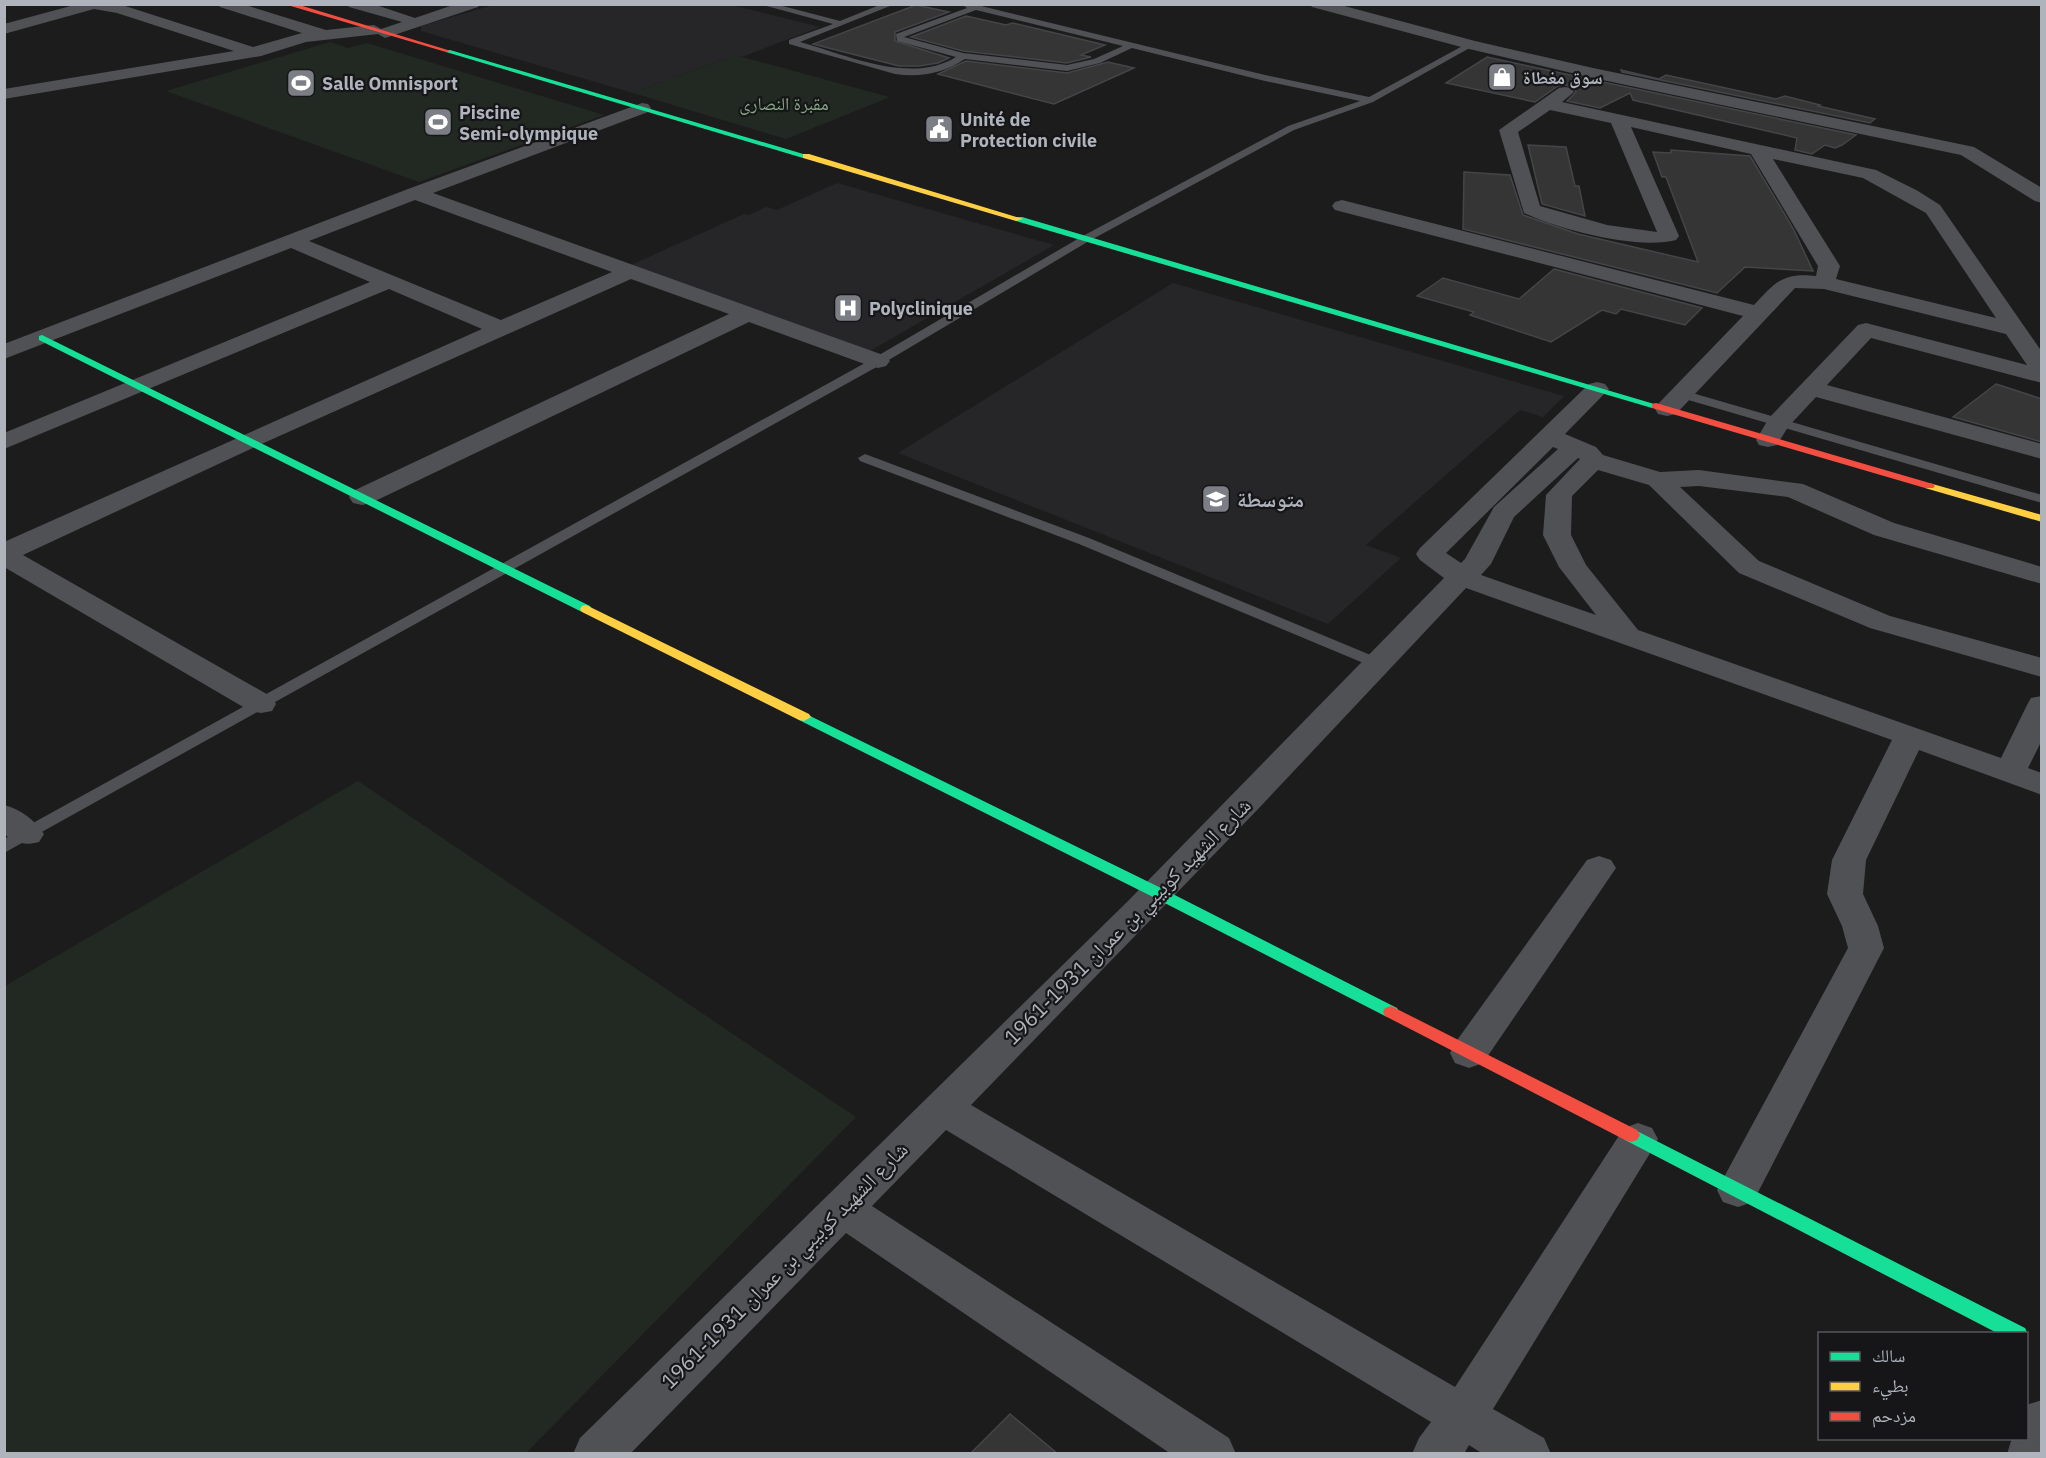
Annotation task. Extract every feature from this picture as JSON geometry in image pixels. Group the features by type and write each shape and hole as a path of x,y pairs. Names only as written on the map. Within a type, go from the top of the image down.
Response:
{"main road":[{"path":"287,4 1597,389 1674,401 2042,519"},
{"path":"42,338 1156,892 2014,1332"}],"street":[{"path":"89,4 119,9 240,48 261,51"},
{"path":"225,4 326,35"},
{"path":"354,4 418,21"},
{"path":"4,94 261,51 304,37 380,32 473,4"},
{"path":"1317,4 1470,45 1593,73 1966,151 2042,197"},
{"path":"4,29 96,5"},
{"path":"1593,73 1508,130 1531,209 1542,214 1629,235 1662,239 1669,236 1618,119"},
{"path":"1548,104 1869,174 1911,195 1933,209 2042,370"},
{"path":"4,352 642,108"},
{"path":"1758,150 1829,266 1824,283"},
{"path":"415,193 878,361"},
{"path":"1342,206 1758,313"},
{"path":"291,242 500,328"},
{"path":"4,554 248,441 631,272"},
{"path":"1674,401 1787,283 1799,280 1824,283 2014,329"},
{"path":"4,442 388,282"},
{"path":"362,497 747,314"},
{"path":"1773,431 1866,330 2042,376"},
{"path":"1811,388 2042,452"},
{"path":"1597,389 1572,448 1430,554 1461,577 2042,785"},
{"path":"1572,448 1658,480 1699,478 1794,490 1884,529 2042,576"},
{"path":"1572,448 1576,476 1559,495 1557,535 1574,567 1629,638"},
{"path":"1658,480 1749,567 1880,622 2042,668"},
{"path":"4,554 261,704"},
{"name":"شارع الشهيد كوبيبي بن عمران 1931-1961","path":"597,1454 1156,892 1461,577"},
{"path":"2010,773 2042,705"},
{"path":"1738,1190 1866,948 1860,926 1845,894 1849,860 1910,736"},
{"path":"1469,1053 1599,868"},
{"path":"942,1108 1527,1454"},
{"path":"1436,1454 1463,1416 1638,1139"},
{"path":"842,1208 1212,1454"},
{"path":"2028,1339 2042,1346"},
{"path":"2031,1454 2042,1420"}],"lane":[{"path":"763,4 840,23"},
{"path":"891,4 792,42 907,73 926,72 963,56"},
{"path":"962,4 1130,46 1370,100"},
{"path":"974,8 899,36 900,39 963,56 1067,68 1097,61 1130,46"},
{"path":"12,832 261,704 878,361 1085,239 1291,128 1370,100 1470,45"},
{"path":"1674,401 1773,431 2042,499"},
{"path":"865,458 1084,541 1379,664"}],"shaded area":[{"path":"728,4 820,27 742,57 735,55 633,93 421,31 421,26 493,5"},
{"name":"Polyclinique","path":"837,183 1054,245 870,351 631,265 744,214 749,215 766,207 777,210"},
{"name":"متوسطة","path":"1173,283 1564,396 1543,417 1520,410 1366,545 1401,558 1328,624 898,453"}],"green space":[{"name":"Piscine Semi-olympique","path":"330,42 348,48 367,43 604,115 419,182 166,91"},
{"name":"مقبرة النصارى","path":"735,55 890,97 786,139 633,93"},
{"path":"358,781 856,1117 526,1453 5,1453 5,986"}],"building":[{"path":"916,5 949,12 895,32 895,41 949,58 938,63 899,66 813,44"},
{"path":"966,16 1006,25 1013,23 1105,45 1081,55 1091,57 1067,63 963,51 911,37"},
{"path":"1487,57 1856,135 1842,145 1835,148 1825,145 1812,154 1795,150 1797,138 1633,100 1630,93 1600,108 1567,101 1576,92 1573,87 1565,85 1558,86 1535,102 1446,83"},
{"path":"966,61 1067,73 1108,62 1134,68 1054,104 938,74"},
{"path":"1621,70 1659,79 1666,75 1776,99 1785,96 1875,119 1870,123 1622,72"},
{"path":"1528,145 1566,147 1575,186 1579,186 1585,216 1542,204"},
{"path":"1671,150 1750,156 1794,230 1813,271 1745,267 1717,293 1463,229 1464,172 1510,175 1523,215 1578,234 1698,262 1666,177 1662,177 1653,152 1671,153"},
{"path":"1554,269 1702,308 1685,325 1621,309 1616,314 1602,310 1551,342 1470,315 1474,312 1417,296 1443,278 1519,299"},
{"path":"1996,384 2042,399 2042,442 1953,417"},
{"path":"1010,1414 1058,1454 970,1454"}],"traffic: fast":[{"path":"448,51 806,156"},
{"path":"1019,219 1656,406"},
{"path":"42,338 586,609"},
{"path":"804,717 1391,1012"},
{"path":"1631,1135 2014,1332"}],"traffic: slow":[{"path":"806,156 1019,219"},
{"path":"1929,486 2042,519"},
{"path":"586,609 804,717"}],"traffic: jam":[{"path":"287,4 448,51"},
{"path":"1656,406 1929,486"},
{"path":"1391,1012 1631,1135"}],"place":[{"name":"سوق مغطاة","path":"1502,77"},
{"name":"Salle Omnisport","path":"301,83"},
{"name":"Piscine Semi-olympique","path":"438,122"},
{"name":"Unité de Protection civile","path":"939,129"},
{"name":"Polyclinique","path":"848,308"},
{"name":"متوسطة","path":"1216,499"}]}
